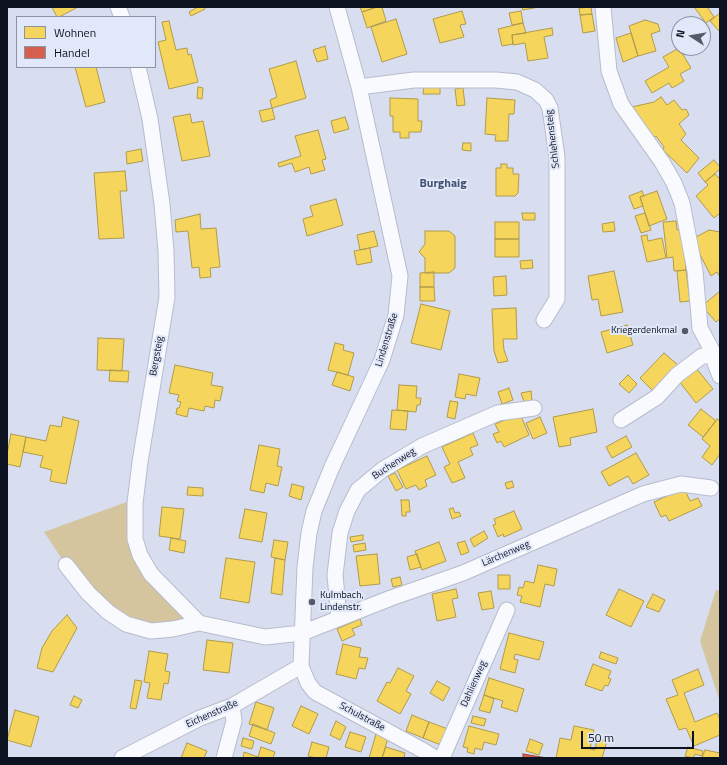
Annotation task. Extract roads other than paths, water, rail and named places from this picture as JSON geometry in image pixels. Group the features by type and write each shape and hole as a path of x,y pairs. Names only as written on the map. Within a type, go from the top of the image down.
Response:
{"street":[{"name":"Lindenstraße","path":"301,666 305,567 309,533 314,511 332,468 382,360 396,315 400,276 359,87 337,7"},
{"path":"603,7 609,71 621,104 662,162 674,183 682,203 695,271 700,328 717,352 715,363 720,376"},
{"name":"Bergsteig","path":"138,68 150,119 162,204 166,251 167,297 140,462 135,504 136,539 140,555 151,574 199,623"},
{"name":"Schlehensteig","path":"359,87 414,80 496,80 517,82 535,90 546,100 550,108 557,157 557,299 544,320"},
{"path":"621,420 657,397 677,375 702,356 717,352"},
{"name":"Buchenweg","path":"339,618 335,575 340,533 347,511 358,490 382,470 422,446 498,413 534,408"},
{"name":"Lärchenweg","path":"302,633 463,573 643,494 681,484 710,488"},
{"path":"66,565 88,593 108,612 126,624 151,631 173,629 199,623 265,637 302,633"},
{"name":"Dahlienweg","path":"442,758 508,610"},
{"name":"Eichenstraße","path":"122,758 200,718 232,706 301,666"},
{"name":"Schulstraße","path":"301,666 308,683 315,692 427,756"},
{"path":"224,758 234,721 232,706"}],"place":[{"name":"Kriegerdenkmal","path":"685,331"},
{"name":"Kulmbach, Lindenstr.","path":"312,602"}],"district":[{"name":"Burghaig","path":"443,184"}]}
